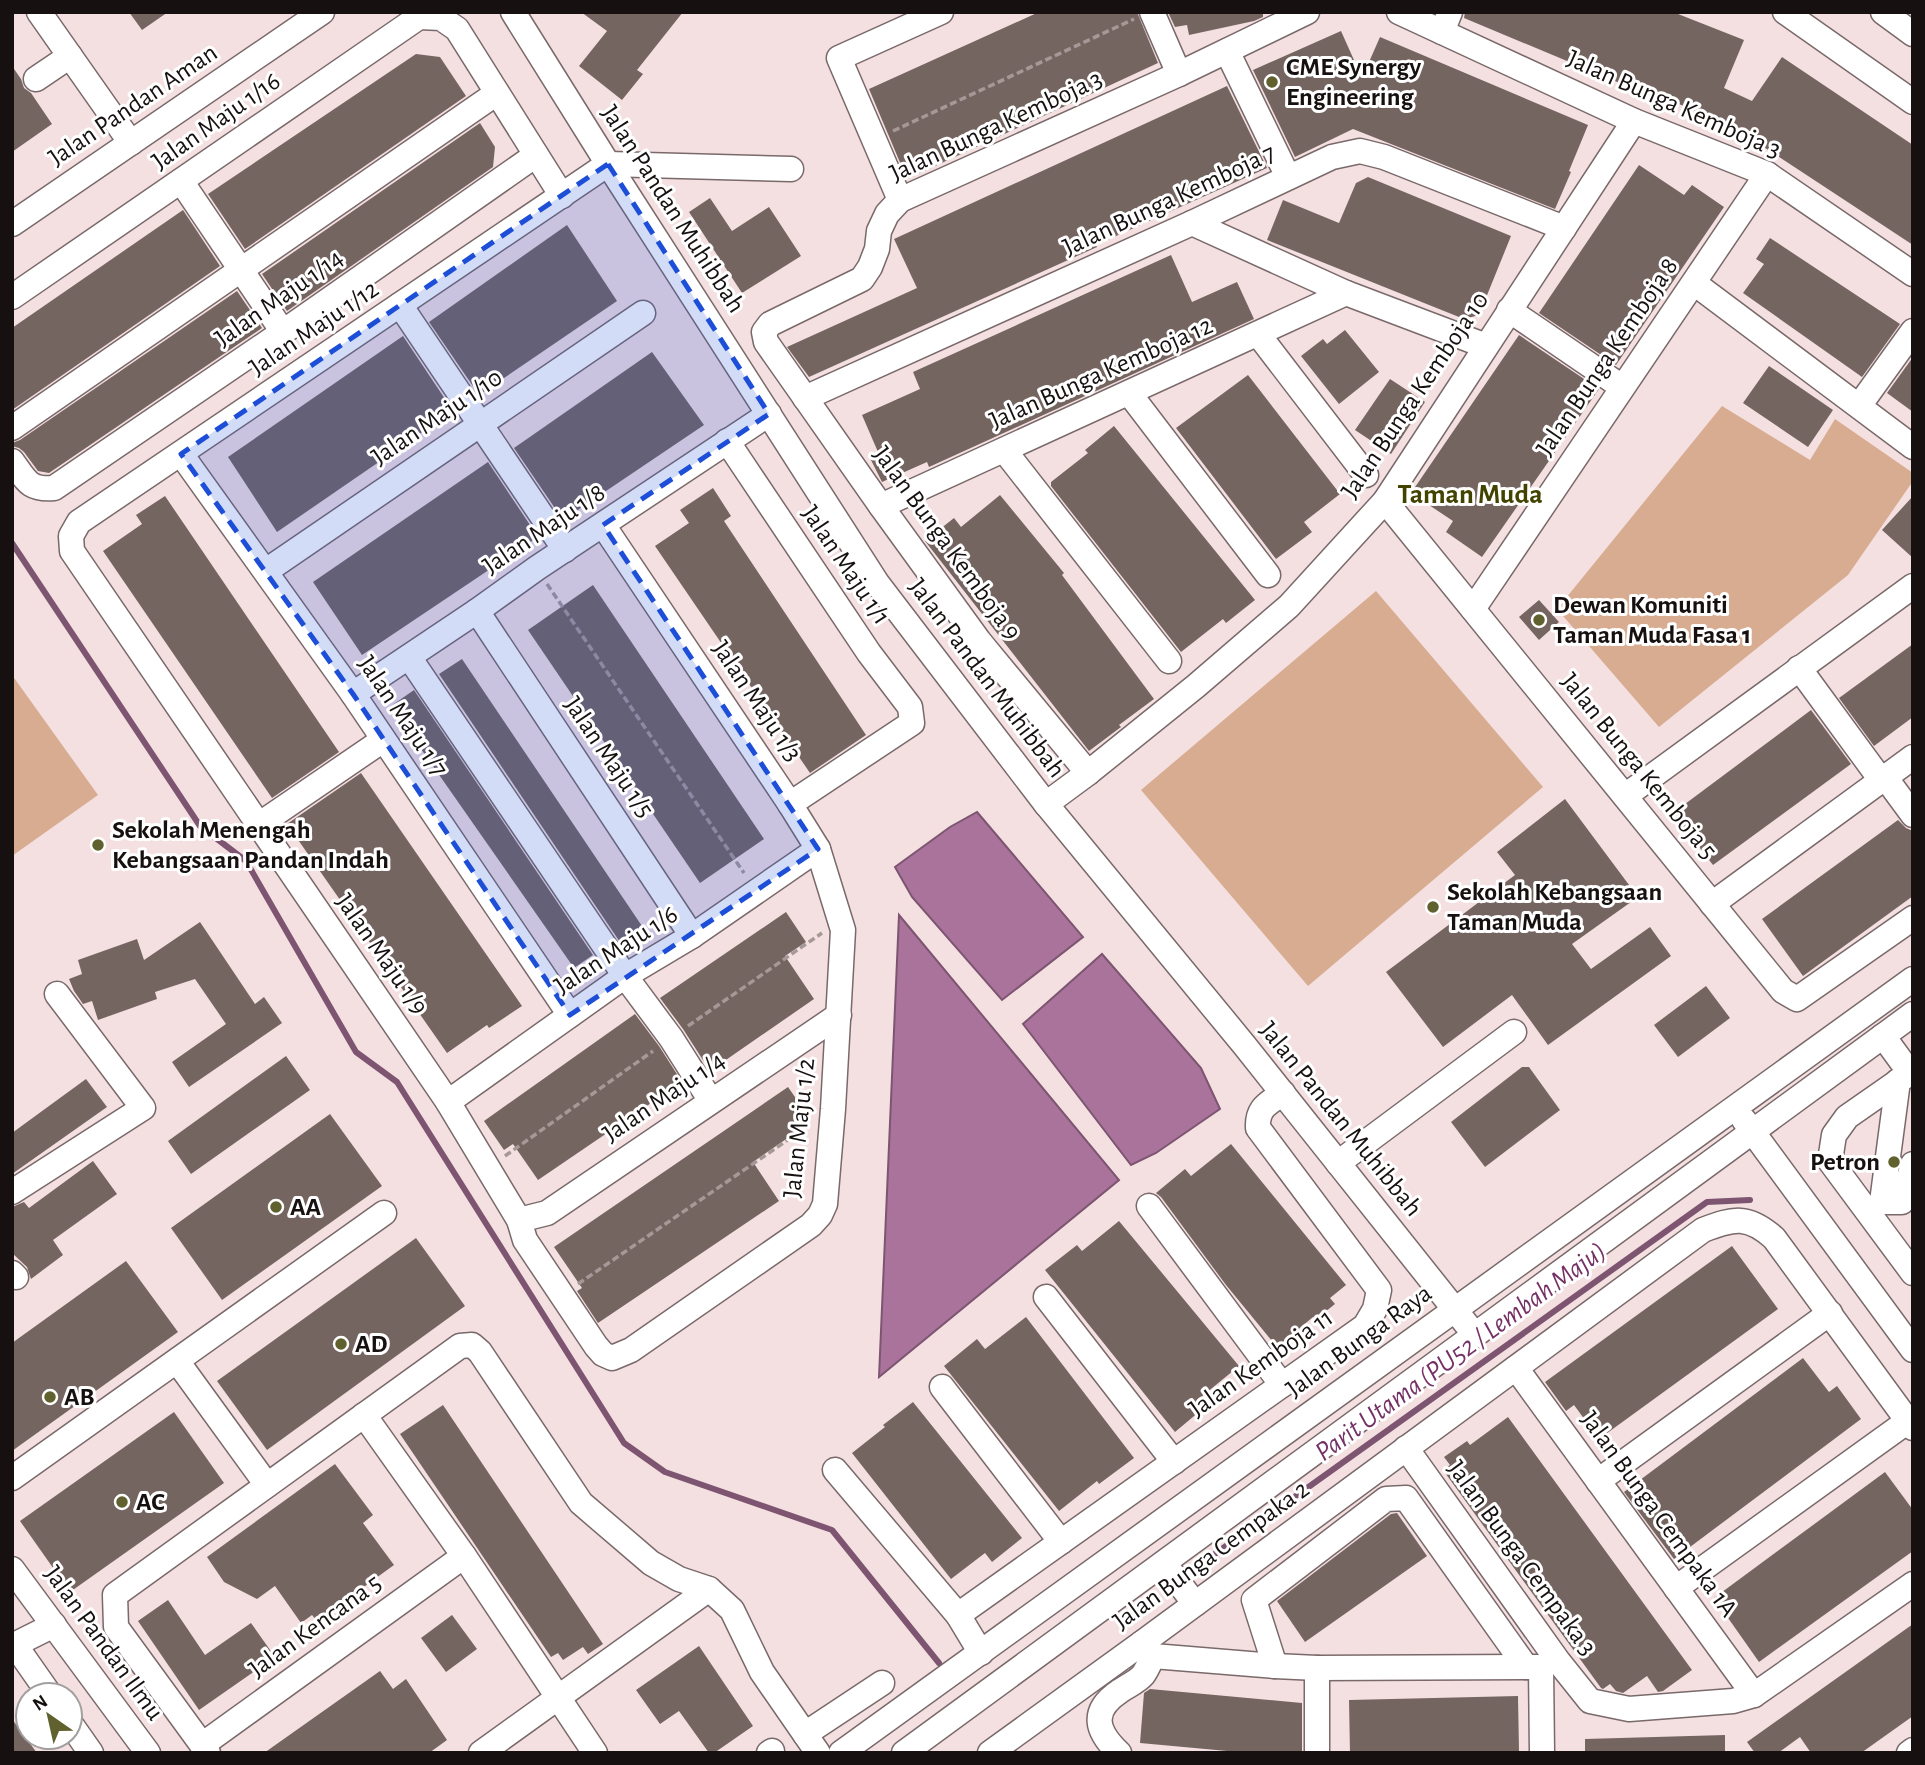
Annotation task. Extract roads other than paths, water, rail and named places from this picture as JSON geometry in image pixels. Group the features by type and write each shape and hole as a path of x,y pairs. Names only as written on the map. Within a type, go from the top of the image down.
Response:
{"street":[{"path":"39,12 131,143"},
{"name":"Jalan Pandan Aman","path":"12,224 322,12"},
{"name":"Jalan Pandan Muhibbah","path":"513,12 877,583 1046,804 1283,1093 1475,1335"},
{"path":"900,200 839,58 941,12"},
{"name":"Jalan Bunga Kemboja 3","path":"766,342 764,332 770,324 862,279 877,250 879,231 887,214 900,200 1179,74 1307,12"},
{"name":"Jalan Bunga Kemboja 3","path":"1399,12 1446,22 1633,121 1767,174 1913,274"},
{"path":"1786,12 1913,102"},
{"path":"1883,12 1913,34"},
{"path":"1144,15 1179,74"},
{"name":"Jalan Maju 1/16","path":"12,297 419,17 441,19 457,29 497,93"},
{"path":"1227,51 1288,177"},
{"path":"36,79 70,56"},
{"path":"12,428 497,93 562,196"},
{"name":"Jalan Bunga Kemboja 10","path":"1046,804 1196,686 1289,606 1385,501 1633,121"},
{"name":"Jalan Bunga Kemboja 7","path":"805,398 1332,157 1360,151 1384,157 1564,228"},
{"name":"Jalan Maju 1/14","path":"12,461 29,485 39,489 54,488 536,155"},
{"path":"608,164 791,169"},
{"name":"Jalan Maju 1/12","path":"72,551 71,536 79,522 608,164"},
{"name":"Jalan Bunga Kemboja 8","path":"1473,609 1767,174"},
{"path":"181,180 283,332"},
{"path":"1192,223 1346,293 1486,346"},
{"path":"1694,283 1913,447"},
{"name":"Jalan Bunga Kemboja 12","path":"881,506 1346,293"},
{"path":"400,305 565,550"},
{"path":"1509,310 1622,387"},
{"name":"Jalan Maju 1/10","path":"266,571 643,313"},
{"path":"1859,406 1913,331"},
{"path":"1258,334 1366,475"},
{"name":"Jalan Bunga Kemboja 9","path":"766,342 979,641 1088,772"},
{"path":"1129,393 1268,575"},
{"name":"Jalan Maju 1/8","path":"354,694 769,414"},
{"name":"Jalan Maju 1/1","path":"727,441 869,653 910,707 912,723 790,804"},
{"path":"1004,450 1168,661"},
{"name":"Jalan Maju 1/7","path":"181,454 354,694 570,1015"},
{"name":"Jalan Bunga Kemboja 5","path":"1385,501 1783,991 1797,999 1913,918"},
{"name":"Jalan Maju 1/3","path":"603,525 818,849 839,920"},
{"name":"Jalan Maju 1/9","path":"72,551 257,826 448,1102 519,1220 525,1240 596,1346 603,1354 612,1358"},
{"path":"1625,796 1913,586"},
{"name":"Jalan Maju 1/5","path":"477,611 692,936"},
{"path":"409,657 625,976 671,1038 711,1101"},
{"path":"1799,668 1913,815"},
{"path":"257,826 383,740"},
{"path":"1712,904 1913,757"},
{"name":"Jalan Maju 1/6","path":"448,1102 625,976 692,936 818,849"},
{"name":"Jalan Maju 1/2","path":"612,1358 631,1350 811,1225 820,1215 825,1204 833,1109 843,930 839,920"},
{"name":"Jalan Bunga Raya","path":"841,1753 979,1648 1913,979"},
{"path":"12,1192 143,1108 57,994"},
{"name":"Jalan Maju 1/4","path":"519,1220 547,1213 839,1014"},
{"path":"904,1753 1913,1014"},
{"path":"1338,1163 1514,1032"},
{"path":"1875,1208 1907,1075 1884,1036"},
{"path":"1907,1075 1847,1117 1835,1135 1830,1161 1875,1208 1913,1273"},
{"name":"Jalan Kemboja 11","path":"960,1619 1061,1542 1365,1326 1375,1309 1379,1290 1258,1128 1262,1109 1283,1093"},
{"path":"1735,1108 1913,1350"},
{"path":"1875,1208 1902,1202 1913,1164"},
{"path":"1149,1206 1282,1385"},
{"path":"12,1478 384,1213"},
{"name":"Jalan Bunga Cempaka 2","path":"990,1753 1147,1649 1195,1604 1703,1230 1724,1222 1744,1220 1761,1226 1774,1238 1830,1313"},
{"path":"1046,1297 1174,1462"},
{"path":"1598,1481 1830,1313 1910,1424 1676,1588"},
{"path":"205,1749 116,1627 115,1595 364,1415 470,1349 581,1503 651,1563 679,1579 709,1589 732,1610 762,1672 812,1743 846,1707 882,1683"},
{"path":"177,1361 267,1485"},
{"name":"Jalan Bunga Cempaka 1A","path":"1516,1368 1754,1695"},
{"path":"942,1387 1061,1542"},
{"path":"364,1415 464,1556 596,1753"},
{"name":"Jalan Bunga Cempaka 3","path":"1406,1448 1542,1665 1590,1702 1629,1709 1733,1701 1754,1695"},
{"path":"835,1470 960,1619 979,1648"},
{"path":"1275,1666 1254,1600 1386,1499 1406,1498 1542,1665 1542,1753"},
{"name":"Jalan Kencana 5","path":"205,1749 464,1556"},
{"path":"1164,1563 1195,1604"},
{"name":"Jalan Pandan Ilmu","path":"12,1569 148,1753"},
{"path":"1754,1695 1913,1584"},
{"path":"481,1753 709,1589"},
{"path":"40,1681 13,1645 54,1625"},
{"path":"1119,1753 1107,1741 1101,1729 1099,1715 1105,1703 1142,1676 1147,1649 1275,1666 1317,1668 1542,1665"},
{"path":"1317,1668 1317,1753"},
{"path":"846,1707 870,1732"}],"waterway":[{"path":"12,543 200,826 246,861 356,1052 397,1082 624,1443 665,1472 832,1530 939,1663"},
{"name":"Parit Utama (PU52 / Lembah Maju)","path":"1205,1561 1707,1202 1750,1200"}],"place":[{"name":"CME Synergy Engineering","path":"1272,82"},
{"name":"Dewan Komuniti Taman Muda Fasa 1","path":"1539,620"},
{"name":"Sekolah Menengah Kebangsaan Pandan Indah","path":"98,845"},
{"name":"Sekolah Kebangsaan Taman Muda","path":"1433,907"},
{"name":"Petron","path":"1894,1162"},
{"name":"AA","path":"276,1207"},
{"name":"AD","path":"341,1344"},
{"name":"AB","path":"50,1397"},
{"name":"AC","path":"122,1502"}],"district":[{"name":"Taman Muda","path":"1470,495"}]}
